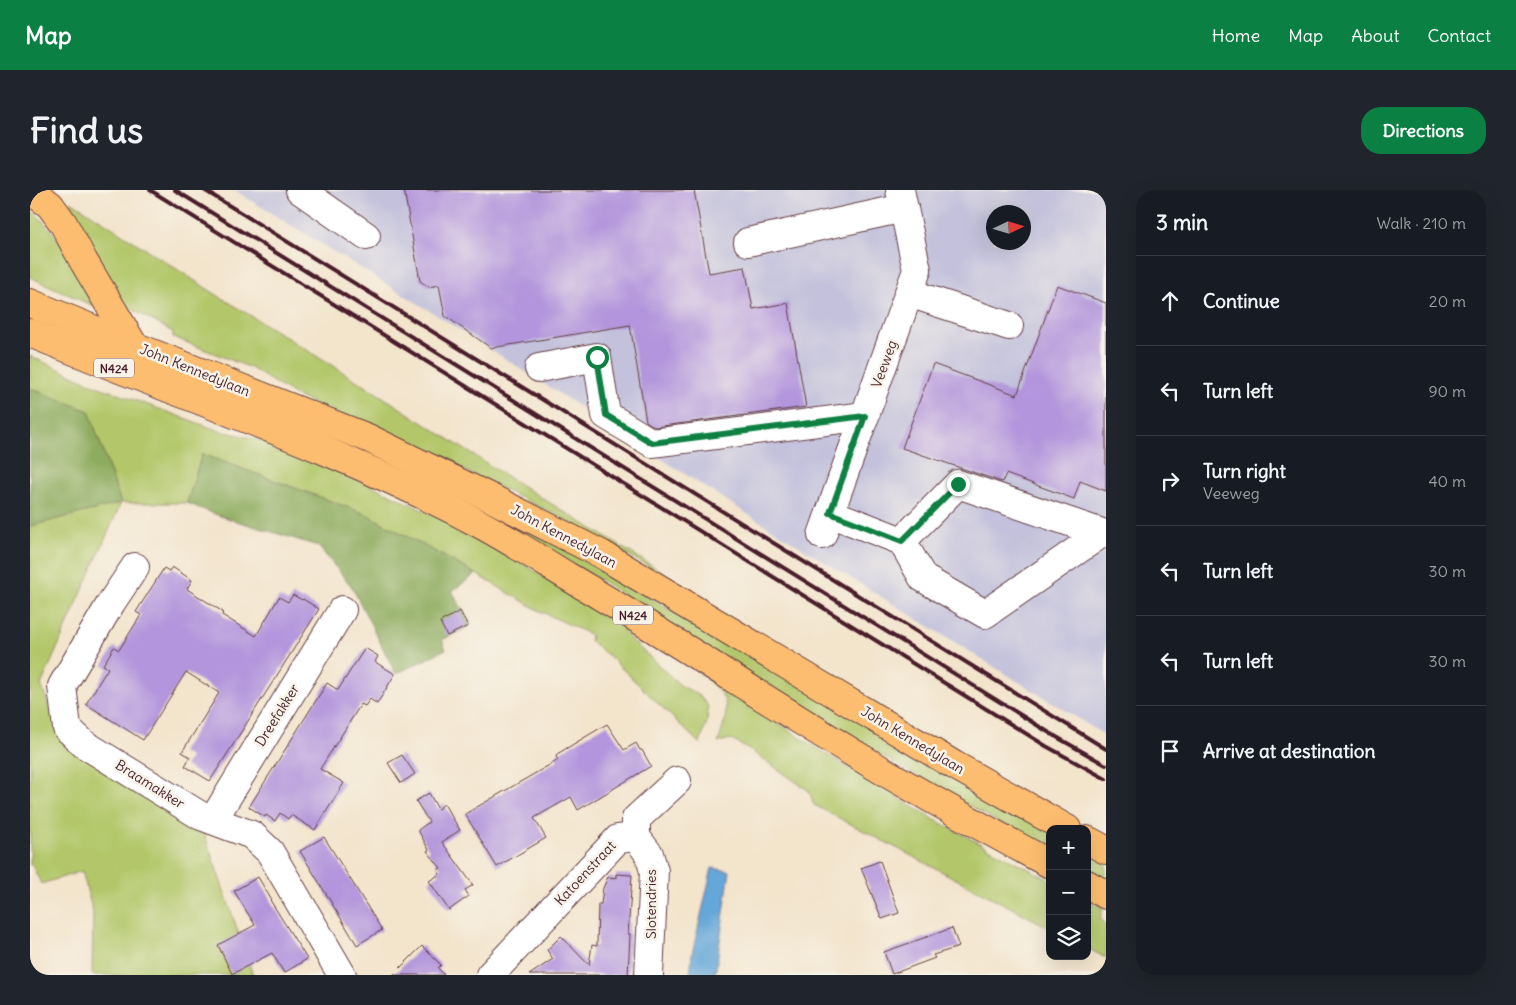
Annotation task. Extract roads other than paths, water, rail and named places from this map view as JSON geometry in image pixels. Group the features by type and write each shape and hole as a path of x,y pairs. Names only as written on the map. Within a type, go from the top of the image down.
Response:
{"highway":[{"path":"30,190 50,205 63,223 134,346"},
{"name":"John Kennedylaan","path":"30,302 134,346 368,438 435,469 601,554 954,765 1060,825"},
{"name":"John Kennedylaan","path":"30,332 111,367 346,458 480,524 677,642 871,764 1046,862"},
{"path":"1091,842 1106,850"},
{"path":"1091,886 1106,895"}],"street":[{"path":"300,190 366,236"},
{"path":"748,242 902,199"},
{"name":"Veeweg","path":"902,199 917,270 826,524 902,541"},
{"path":"909,294 1009,326"},
{"path":"539,368 597,357 606,415 652,443 865,416"},
{"path":"958,484 1102,533 985,614 923,578 902,541 958,484"},
{"name":"Braamakker","path":"121,575 62,686 67,728 84,744 201,816 252,835 270,852 342,975"},
{"name":"Dreefakker","path":"213,820 342,610"},
{"name":"Katoenstraat","path":"490,975 618,839 636,837 636,819 677,781"},
{"name":"Slotendries","path":"636,837 649,854 654,871 649,975"}],"water":[{"path":"712,868 730,871 715,975 690,975 692,954"}],"railway":[{"path":"150,190 1046,746 1106,779"},
{"path":"175,190 1053,735 1106,765"},
{"path":"204,190 1106,749"}]}
